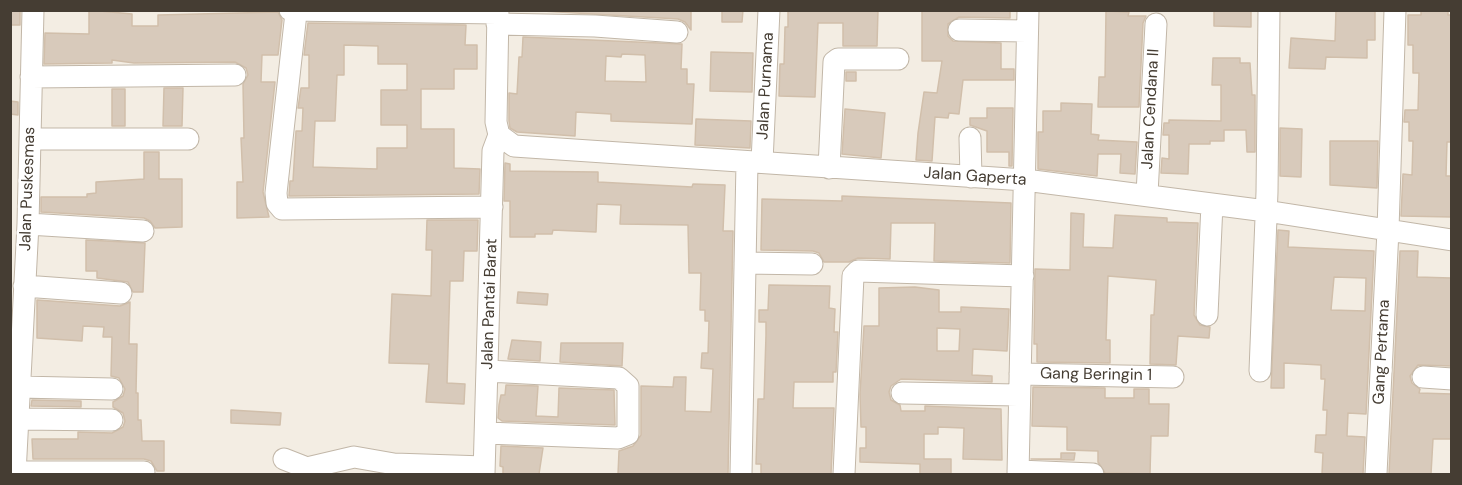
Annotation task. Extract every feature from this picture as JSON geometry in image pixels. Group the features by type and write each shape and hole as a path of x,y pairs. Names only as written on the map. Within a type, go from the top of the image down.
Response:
{"street":[{"name":"Jalan Puskesmas","path":"15,473 19,418 16,324 24,286 28,224 33,10"},
{"name":"Jalan Purnama","path":"741,474 745,263 769,10"},
{"path":"1260,371 1266,211 1269,10"},
{"name":"Gang Pertama","path":"1376,474 1388,230 1395,10"},
{"path":"492,207 282,209 277,203 276,193 293,12 497,16 589,26 677,32"},
{"name":"Jalan Pantai Barat","path":"484,471 493,151 499,135 496,122 497,16"},
{"path":"959,30 1028,21 1018,473 1093,474"},
{"name":"Jalan Cendana II","path":"1147,194 1156,24"},
{"path":"829,168 834,62 838,59 898,59"},
{"path":"32,77 235,75"},
{"name":"Jalan Gaperta","path":"499,135 514,146 1025,180 1147,194 1452,240"},
{"path":"970,138 971,177"},
{"path":"30,139 188,140"},
{"path":"1207,315 1212,204"},
{"path":"28,224 143,231"},
{"path":"745,263 812,264"},
{"path":"844,474 853,276 858,272 1023,276"},
{"path":"24,286 121,293"},
{"path":"486,433 618,438 628,434 628,386 619,378 488,371"},
{"name":"Gang Beringin 1","path":"1020,374 1173,377"},
{"path":"1424,376 1452,379"},
{"path":"19,387 112,389"},
{"path":"902,393 1018,395"},
{"path":"19,418 112,420"},
{"path":"284,459 307,468 354,457 386,463 484,471"},
{"path":"15,473 144,472"}],"building":[{"path":"10,10 20,10 20,25 10,25"},
{"path":"89,10 132,14 132,26 158,26 158,15 278,12 282,20 278,55 262,55 261,82 275,82 263,192 269,217 237,218 237,182 243,182 241,138 244,138 243,84 248,75 246,68 235,62 134,63 112,60 112,63 44,64 45,33 89,34"},
{"path":"525,10 691,10 691,30 685,22 678,19"},
{"path":"722,10 743,10 742,22 722,22"},
{"path":"788,10 878,10 877,46 843,46 843,23 818,23 815,97 779,96 780,64 784,64"},
{"path":"922,10 1010,10 1010,18 959,17 948,24 948,36 953,41 1001,43 1001,69 1014,69 1014,80 963,80 959,114 949,113 948,118 935,117 932,161 916,160 918,133 924,92 937,93 942,61 922,61"},
{"path":"1214,10 1251,10 1251,27 1214,26"},
{"path":"1336,10 1375,11 1375,40 1367,40 1367,58 1326,57 1325,69 1289,68 1291,38 1335,41"},
{"path":"1421,10 1448,10 1448,15 1452,15 1452,142 1447,142 1446,176 1452,176 1452,217 1401,216 1403,174 1412,175 1413,141 1409,141 1409,122 1404,122 1405,110 1418,110 1419,73 1413,73 1413,45 1408,45 1408,15 1421,15"},
{"path":"1106,11 1129,12 1128,16 1146,16 1143,23 1139,107 1098,107 1099,77 1105,77"},
{"path":"308,23 466,25 465,45 477,45 477,69 454,69 454,89 421,89 421,129 454,129 454,168 480,169 479,194 289,196 290,181 293,181 296,131 302,131 303,108 298,108 301,88 309,88 309,55 304,55","holes":["344,45 378,46 378,64 407,64 407,90 381,90 381,125 407,125 407,148 377,148 377,169 313,167 315,121 335,121 337,75 344,75"]},
{"path":"523,37 682,44 681,69 687,69 687,84 694,84 692,124 611,121 611,114 576,112 575,136 517,132 510,128 509,93 517,94 519,57 522,57","holes":["645,55 646,82 605,81 606,56"]},
{"path":"711,52 753,53 752,92 710,91"},
{"path":"1213,58 1240,58 1240,63 1250,63 1252,95 1255,95 1255,152 1247,152 1246,130 1224,130 1224,141 1189,144 1188,174 1161,173 1162,158 1169,159 1169,135 1163,135 1164,123 1169,123 1169,120 1221,121 1221,85 1212,85"},
{"path":"846,72 856,72 856,81 846,81"},
{"path":"164,88 183,88 182,126 163,126"},
{"path":"112,89 125,89 125,126 112,126"},
{"path":"10,101 18,102 18,115 10,114"},
{"path":"1061,103 1092,104 1091,134 1099,135 1098,140 1137,142 1135,174 1120,173 1121,154 1098,154 1097,176 1038,169 1038,132 1043,132 1043,111 1061,111"},
{"path":"987,108 1013,108 1012,166 1009,166 1009,152 987,152 987,131 970,125 970,118 987,118"},
{"path":"845,109 885,113 881,158 842,154"},
{"path":"696,119 751,121 750,148 695,145"},
{"path":"1280,128 1302,129 1301,177 1280,176"},
{"path":"1330,141 1378,141 1377,188 1330,185"},
{"path":"144,152 159,152 159,179 182,179 182,227 155,228 150,221 144,218 41,212 41,197 87,197 87,194 96,193 96,182 144,179"},
{"path":"505,163 510,164 510,171 598,172 598,182 692,187 693,184 725,185 723,231 733,231 728,474 618,474 619,451 633,446 641,435 641,386 673,387 674,377 686,377 685,411 711,412 713,369 701,368 702,353 708,353 709,321 705,321 705,310 700,310 701,273 689,273 688,225 620,224 621,205 597,204 596,232 553,230 552,234 535,234 535,237 510,237 510,201 504,201"},
{"path":"842,196 1011,203 1010,263 934,261 935,223 891,223 890,259 858,258 849,262 824,262 819,253 813,251 761,250 762,199 842,201"},
{"path":"1071,213 1084,214 1083,247 1113,248 1115,215 1167,218 1167,222 1198,223 1194,315 1200,325 1210,327 1209,338 1178,336 1176,365 1150,364 1151,315 1154,315 1156,280 1108,276 1106,340 1110,340 1110,363 1037,362 1037,344 1034,344 1035,269 1070,270"},
{"path":"427,220 478,220 477,251 464,251 463,281 450,281 447,383 465,384 464,404 426,402 429,364 389,363 392,294 431,296 432,250 426,250"},
{"path":"1278,230 1289,231 1288,247 1374,251 1366,414 1348,413 1347,436 1365,437 1363,474 1322,474 1323,453 1315,452 1316,435 1326,435 1327,410 1323,410 1325,379 1321,379 1321,365 1284,363 1284,388 1271,388","holes":["1334,277 1366,278 1365,311 1331,310"]},
{"path":"86,240 145,243 143,292 133,292 128,282 97,278 97,271 86,271"},
{"path":"1400,251 1418,251 1417,277 1451,278 1452,366 1418,365 1410,376 1412,383 1420,389 1419,393 1452,394 1452,439 1433,439 1431,474 1389,474"},
{"path":"769,285 830,286 829,308 835,309 834,332 838,332 836,372 833,372 833,382 794,382 793,408 834,408 831,474 761,474 761,464 756,464 758,399 764,399 766,335 766,322 759,322 759,310 768,310"},
{"path":"915,287 939,290 939,312 961,312 961,307 1009,309 1007,351 973,349 972,375 992,376 992,382 901,379 891,386 889,392 891,400 900,405 901,411 925,411 925,406 1001,409 1002,460 963,459 964,428 938,427 938,434 924,434 924,459 951,459 951,474 920,474 920,464 860,462 860,448 866,448 866,427 861,427 860,394 864,326 879,326 879,288","holes":["937,328 960,329 959,351 937,351"]},
{"path":"518,292 548,294 547,305 517,303"},
{"path":"37,300 120,306 130,302 129,344 137,344 136,393 138,393 138,420 141,420 142,441 164,441 164,471 157,471 151,461 144,459 33,459 32,439 78,439 78,432 112,433 123,427 125,421 123,413 113,407 113,402 123,396 125,389 119,378 111,376 112,337 103,337 104,327 83,326 82,341 37,338"},
{"path":"512,340 541,342 540,361 508,359"},
{"path":"561,343 623,343 622,366 560,362"},
{"path":"506,385 538,386 536,416 558,417 559,388 614,390 615,425 502,421 498,418 499,405 501,395 505,395"},
{"path":"1033,387 1105,388 1105,398 1134,398 1134,389 1149,389 1149,404 1169,404 1168,436 1151,436 1150,474 1105,473 1098,462 1098,451 1067,450 1067,427 1032,426"},
{"path":"32,400 81,401 81,407 31,406"},
{"path":"231,410 281,413 280,425 231,423"},
{"path":"501,446 543,448 539,474 503,474 503,467 500,466"},
{"path":"1061,453 1075,453 1074,460 1031,459 1061,459"}]}
